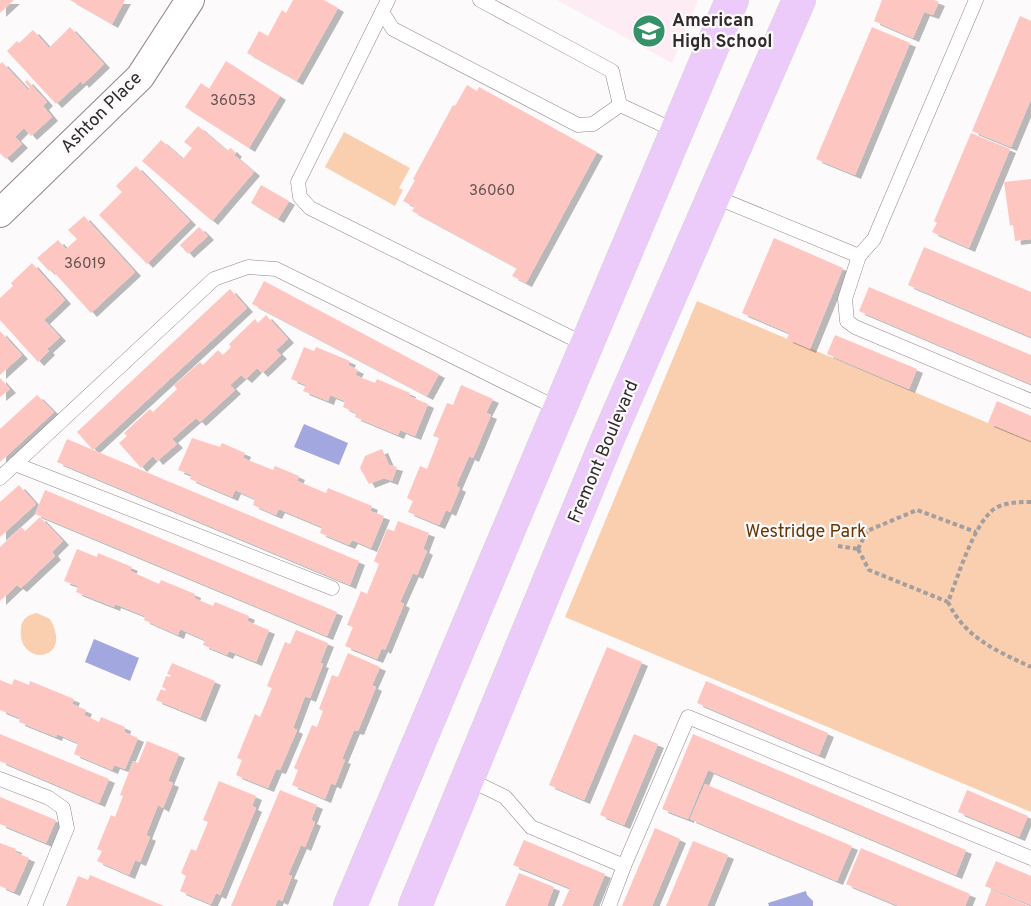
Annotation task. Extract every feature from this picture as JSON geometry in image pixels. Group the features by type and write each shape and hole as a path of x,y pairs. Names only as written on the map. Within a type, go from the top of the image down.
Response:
{"main road":[{"path":"350,906 732,0"},
{"name":"Fremont Boulevard","path":"415,906 608,438 799,0"}],"street":[{"name":"Ashton Place","path":"0,213 140,77 190,0"}],"lane":[{"path":"480,0 612,71 620,105"},
{"path":"976,0 874,238 859,256 845,299 847,321 855,327 1031,401"},
{"path":"385,6 393,29 578,125 593,124 620,105"},
{"path":"385,6 298,182 300,197 310,208 586,345"},
{"path":"620,105 676,131"},
{"path":"713,196 859,256"},
{"path":"0,478 214,279 248,267 276,269 560,409"},
{"path":"15,464 332,588"},
{"path":"609,906 688,717 1031,858"},
{"path":"0,779 49,798 63,808 67,828 35,906"},
{"path":"468,779 505,797 531,827 624,866"}],"path":[{"path":"948,602 979,525 995,509 1009,503 1031,502"},
{"path":"858,549 867,531 917,510 976,532"},
{"path":"838,546 858,549"},
{"path":"858,549 869,570 948,602 960,623 977,639 997,652 1031,667"}],"shaded area":[{"name":"American High School","path":"557,0 698,0 672,63"}],"green space":[{"path":"344,132 410,168 399,188 403,190 395,206 325,167"},
{"name":"Westridge Park","path":"697,301 1031,441 1031,812 565,617"},
{"path":"37,613 50,619 56,634 55,644 43,655 35,654 27,649 22,641 21,628 24,619"}],"water":[{"path":"304,424 348,443 339,465 294,447"},
{"path":"94,639 139,658 130,681 85,662"},
{"path":"806,891 813,901 813,906 769,906 768,903"}],"building":[{"path":"0,0 14,0 0,13"},
{"path":"70,0 125,0 112,24"},
{"path":"293,0 324,0 338,8 297,81 247,53 259,31 268,36 282,10 286,13"},
{"path":"882,0 934,0 939,2 933,15 924,12 913,38 874,21"},
{"path":"1020,16 1031,21 1031,99 1011,147 972,131"},
{"path":"70,27 104,64 83,84 81,81 56,104 7,51 33,30 49,48"},
{"path":"872,27 910,43 855,175 816,159"},
{"path":"226,61 280,96 249,148 185,107 201,83 209,89"},
{"path":"2,62 28,90 30,88 25,82 27,80 47,102 43,106 52,117 31,136 24,128 15,137 22,144 6,159 0,153 0,64"},
{"path":"467,85 477,91 479,87 597,152 526,283 512,276 517,268 412,211 415,207 403,201 453,105 455,106"},
{"path":"198,126 227,151 231,148 236,153 234,155 254,172 212,221 142,161 161,140 183,159 192,148 184,142"},
{"path":"971,133 1010,149 969,248 932,232 937,223 934,221"},
{"path":"136,166 190,221 147,264 99,215 122,192 116,186"},
{"path":"1031,179 1031,239 1015,241 1013,225 1010,226 1004,182"},
{"path":"261,185 289,201 278,219 251,203"},
{"path":"84,216 135,272 91,313 51,269 49,271 37,258 58,240 66,249 77,239 68,230"},
{"path":"199,227 208,236 188,254 180,245"},
{"path":"774,238 843,268 810,349 787,339 789,333 742,313"},
{"path":"924,247 1031,292 1031,337 908,285"},
{"path":"32,263 65,300 44,320 60,337 47,349 49,351 38,362 0,320 0,298 13,286 11,283"},
{"path":"264,281 439,374 427,396 252,304"},
{"path":"869,287 1031,355 1031,384 859,311"},
{"path":"230,289 247,308 93,450 77,432"},
{"path":"266,315 288,339 276,350 281,355 262,373 257,368 246,379 241,375 230,385 235,390 200,422 196,418 172,439 177,444 157,461 153,456 141,468 119,443 127,436 124,433 150,409 153,412 177,389 174,385 200,362 203,365 218,350 223,355 231,347 229,344 255,319 258,323"},
{"path":"0,331 22,355 0,375"},
{"path":"835,335 917,369 909,389 827,354"},
{"path":"304,347 314,351 316,347 350,361 348,365 358,370 355,375 375,383 377,379 410,393 409,396 428,404 415,436 400,430 398,435 355,417 356,413 343,407 345,401 330,395 328,401 303,391 306,385 291,379"},
{"path":"0,378 10,389 0,397"},
{"path":"461,385 493,399 486,413 491,415 473,458 469,456 456,486 460,488 450,512 446,510 439,525 408,512 413,501 407,498 420,466 427,469 439,438 433,436 447,403 453,405"},
{"path":"37,395 54,412 0,462 0,429"},
{"path":"997,401 1031,416 1031,441 988,423"},
{"path":"192,438 220,447 222,443 245,453 243,458 273,470 275,466 299,476 297,481 326,493 328,488 372,506 370,511 384,516 371,548 352,540 349,545 320,533 322,527 279,509 276,515 253,505 255,499 235,490 232,497 190,479 192,475 178,470"},
{"path":"67,439 359,561 350,585 57,462"},
{"path":"382,449 389,465 397,467 392,481 384,478 369,484 360,468 365,456"},
{"path":"19,485 36,504 0,537 0,502"},
{"path":"45,490 337,612 327,636 35,514"},
{"path":"40,517 63,541 52,552 55,556 21,588 17,585 0,601 0,547 21,527 25,531"},
{"path":"398,521 429,533 423,549 427,551 417,575 413,573 400,602 404,604 385,650 382,648 377,659 345,646 353,627 347,625 361,591 367,594 379,564 374,561 387,529 394,531"},
{"path":"77,549 97,557 98,553 132,567 130,571 159,584 161,580 195,594 194,598 213,606 215,602 249,616 247,621 269,630 256,662 229,651 227,655 203,645 205,640 180,629 178,635 144,620 145,616 76,592 78,586 64,581"},
{"path":"296,630 328,643 310,698 305,696 293,728 297,730 280,770 276,769 268,788 236,775 242,760 237,758 255,714 260,717 272,688 267,686 285,642 290,644"},
{"path":"607,647 642,662 584,800 549,785"},
{"path":"348,653 380,667 372,685 376,687 358,731 354,730 342,759 345,760 335,785 331,783 325,799 292,785 298,770 294,768 312,725 317,727 323,711 319,709 332,675 338,677"},
{"path":"172,663 215,681 200,718 156,700 161,689 165,691 166,689 162,687 166,676 171,675 167,674"},
{"path":"14,679 29,685 30,681 74,699 72,704 86,710 84,715 99,722 101,717 125,727 124,732 138,738 125,769 114,765 112,770 74,754 78,743 19,722 20,718 0,710 0,680 12,685"},
{"path":"706,681 828,733 819,755 697,703"},
{"path":"0,734 109,779 99,803 0,761"},
{"path":"634,734 658,744 624,825 600,815"},
{"path":"693,734 966,850 956,875 708,770 688,819 662,809"},
{"path":"147,741 179,754 168,781 173,783 163,808 158,805 146,835 150,837 140,862 135,860 129,875 97,861 102,851 97,849 111,815 115,817 123,796 120,795 133,761 138,763"},
{"path":"219,781 256,796 252,806 256,808 220,895 216,893 211,904 180,891 186,876 181,873 191,849 196,851 208,822 203,820"},
{"path":"705,784 852,846 837,881 690,819"},
{"path":"280,790 317,805 311,820 315,822 305,847 301,845 288,875 292,876 282,901 278,899 275,906 231,906"},
{"path":"967,790 1028,816 1019,837 958,812"},
{"path":"0,797 56,820 46,843 0,824"},
{"path":"655,828 680,839 652,906 622,906"},
{"path":"524,840 605,874 592,906 562,906 570,888 513,865"},
{"path":"693,841 728,855 707,906 666,906"},
{"path":"0,843 16,849 15,852 29,858 14,892 0,886"},
{"path":"861,848 970,894 965,906 899,906 846,884"},
{"path":"996,861 1031,876 1031,905 985,886"},
{"path":"519,873 554,887 547,906 505,906"},
{"path":"90,875 164,906 66,906 78,876 88,880"},
{"path":"991,890 1029,906 985,906"}],"place":[{"name":"American High School","path":"649,31"}]}
